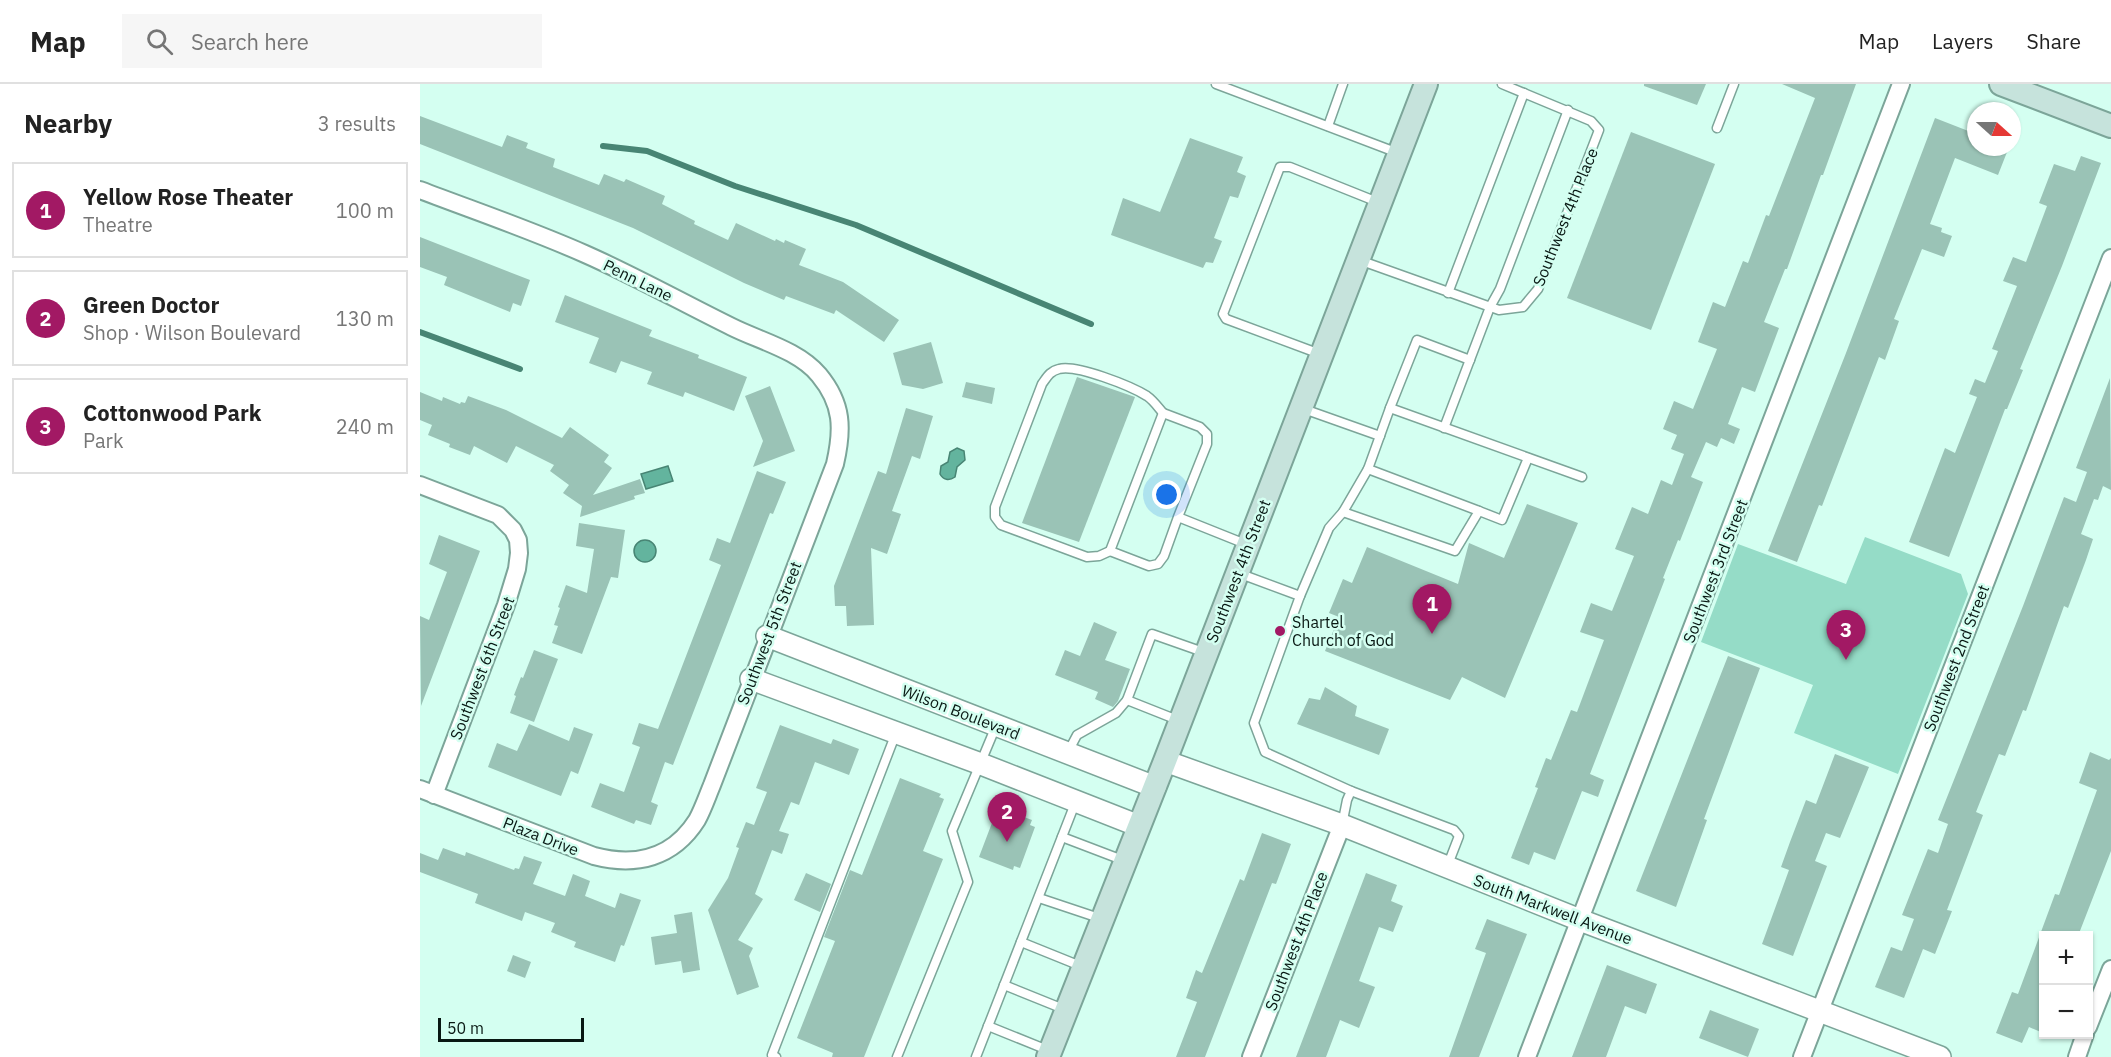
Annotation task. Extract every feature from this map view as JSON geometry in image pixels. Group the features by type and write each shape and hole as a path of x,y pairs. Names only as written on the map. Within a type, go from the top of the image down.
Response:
{"main road":[{"name":"Southwest 4th Street","path":"1049,1054 1155,787 1426,84"},
{"path":"2001,84 2111,126"}],"street":[{"name":"Southwest 3rd Street","path":"1527,1057 1901,84"},
{"name":"Penn Lane","path":"420,190 585,254 750,336 796,355 818,373 835,401"},
{"name":"Southwest 2nd Street","path":"1802,1057 2111,258"},
{"name":"Southwest 5th Street","path":"665,851 675,845 697,819 835,464 841,433 839,410 835,401"},
{"name":"Southwest 6th Street","path":"420,485 498,515 513,530 518,540 519,553 513,586 427,792"},
{"name":"Wilson Boulevard","path":"767,636 1155,787"},
{"path":"751,679 981,764 1139,826"},
{"name":"South Markwell Avenue","path":"1165,761 1342,825 1580,920 1940,1057"},
{"name":"Plaza Drive","path":"427,792 594,856 614,861 634,861 665,851"},
{"name":"Southwest 4th Place","path":"1251,1057 1342,825"},
{"path":"2093,1014 2111,969"},
{"path":"2077,1057 2084,1039"}],"lane":[{"path":"1216,84 1399,153"},
{"path":"1328,126 1343,84"},
{"path":"1444,428 1568,110 1502,84"},
{"path":"1717,128 1734,84"},
{"path":"1448,292 1524,93"},
{"name":"Southwest 4th Place","path":"1359,260 1490,307 1499,309 1523,307 1538,289 1599,130 1591,121 1568,110"},
{"path":"1322,355 1226,319 1223,314 1231,293 1280,167 1290,167 1380,203"},
{"path":"1447,867 1459,836 1454,830 1351,791 1265,752 1254,723 1300,596 1329,528 1343,512 1368,469 1417,340 1470,360"},
{"path":"1110,551 1149,566 1158,564 1164,556 1207,444 1207,434 1200,427 1163,413 1149,397 1138,391 1078,368 1060,368 1049,373 995,507 995,517 1001,525 1087,557 1099,556 1110,551 1163,413"},
{"path":"1301,408 1380,436"},
{"path":"1390,408 1582,477"},
{"path":"1368,469 1502,520 1528,458"},
{"path":"1343,512 1455,551 1479,511"},
{"path":"1178,517 1248,545"},
{"path":"1238,572 1300,596"},
{"path":"1068,753 1077,735 1116,713 1127,700 1152,634 1207,653"},
{"path":"1127,700 1180,721"},
{"path":"897,1057 968,882 952,831 996,726"},
{"path":"776,1057 772,1056 896,733"},
{"path":"1342,825 1351,791"},
{"path":"976,1057 1076,801"},
{"path":"1062,837 1126,861"},
{"path":"1039,898 1102,920"},
{"path":"1021,942 1083,967"},
{"path":"1004,985 1067,1010"},
{"path":"988,1026 1049,1054"}],"shaded area":[{"path":"957,448 964,451 965,460 957,467 955,477 944,479 940,474 941,466 948,462 950,452"},
{"path":"668,466 673,481 646,489 641,474"},
{"path":"1865,537 1961,574 1968,594 1898,774 1794,733 1813,685 1701,642 1738,544 1846,584"},
{"path":"645,540 655,547 656,551 649,561 645,562 635,555 634,551 641,541"}],"building":[{"path":"1644,84 1706,84 1697,105 1644,86"},
{"path":"1782,84 1856,84 1787,269 1785,269 1764,322 1779,328 1755,392 1742,387 1728,424 1740,429 1734,444 1721,438 1717,447 1706,442 1691,477 1703,482 1663,578 1665,579 1590,774 1604,780 1598,797 1582,791 1555,860 1534,852 1529,865 1511,858 1538,788 1535,787 1546,758 1551,760 1571,710 1577,712 1604,640 1580,632 1591,603 1612,611 1634,556 1615,549 1632,507 1648,514 1661,480 1672,485 1684,454 1671,449 1677,435 1663,429 1674,401 1693,409 1717,349 1698,342 1713,302 1725,307 1743,261 1748,263 1815,98"},
{"path":"420,116 502,147 507,135 528,143 526,148 555,159 553,167 599,185 604,174 624,182 626,179 665,196 662,204 695,221 694,224 728,240 736,223 775,241 776,239 784,243 785,240 806,249 799,265 843,282 899,320 884,342 836,310 834,314 786,296 784,300 744,283 633,228 420,144"},
{"path":"1935,118 1967,130 1967,156 2005,156 1998,175 1955,158 1930,224 1942,228 1941,232 1952,236 1944,257 1922,249 1894,319 1899,321 1885,360 1879,357 1822,506 1819,505 1797,562 1768,551"},
{"path":"1631,132 1715,164 1651,330 1567,298"},
{"path":"1190,138 1243,157 1237,172 1246,176 1238,198 1230,196 1214,238 1222,241 1213,263 1206,262 1203,268 1111,235 1123,198 1160,212"},
{"path":"2081,156 2101,163 1949,557 1909,542 1945,448 1955,453 1977,397 1969,394 1975,379 1985,383 1998,351 1992,349 2017,286 2003,281 2013,257 2026,262 2047,206 2039,203 2054,164 2075,171"},
{"path":"420,237 530,280 521,306 513,303 510,312 444,285 447,277 420,267"},
{"path":"565,295 652,330 649,336 747,377 734,411 685,392 683,397 647,384 652,372 621,361 616,373 589,363 599,338 555,322"},
{"path":"931,342 943,383 923,389 902,385 893,353"},
{"path":"1077,377 1135,397 1079,542 1022,523"},
{"path":"2110,378 2111,490 2103,486 2098,500 2094,499 2081,534 2093,539 2068,608 2064,606 2026,711 2023,710 2005,756 1999,754 1976,812 1983,815 1947,910 1952,911 1935,954 1923,949 1904,998 1875,987 1891,947 1902,951 1914,919 1902,915 1928,849 1938,853 1948,824 1938,820 2064,497 2076,502 2087,472 2076,468"},
{"path":"966,382 995,388 992,404 962,397"},
{"path":"770,386 795,451 753,467 763,441 745,396"},
{"path":"420,392 442,401 443,397 460,404 465,403 468,396 506,410 562,438 570,427 609,455 604,462 612,468 593,495 640,479 645,493 634,496 635,499 580,517 582,506 563,493 569,485 550,471 554,465 516,446 507,463 474,446 470,455 449,447 450,444 428,435 432,425 420,420"},
{"path":"906,408 933,416 920,459 912,456 892,511 901,514 887,554 871,548 874,625 847,626 846,606 835,606 834,586 878,471 886,474"},
{"path":"757,471 786,482 773,514 770,513 673,765 665,762 651,802 658,805 651,825 636,820 634,824 591,807 600,783 624,792 640,747 632,744 639,723 658,729 721,565 709,560 717,538 730,543"},
{"path":"1527,504 1578,523 1505,698 1462,677 1450,700 1325,651 1339,617 1329,613 1343,579 1352,583 1367,547 1458,584 1469,543 1504,558"},
{"path":"579,523 625,530 618,578 611,577 582,654 552,643 558,626 554,625 560,608 558,607 566,585 587,593 594,549 576,546"},
{"path":"439,535 480,551 421,706 420,616 429,620 447,572 429,564"},
{"path":"1094,622 1117,632 1105,660 1130,669 1118,701 1113,707 1095,699 1098,692 1055,675 1065,650 1080,656"},
{"path":"534,650 558,659 534,722 510,713 516,696 514,695"},
{"path":"1728,656 1760,668 1704,819 1707,820 1676,907 1636,891"},
{"path":"1325,687 1357,706 1355,716 1389,729 1379,755 1297,724 1309,698 1320,700"},
{"path":"529,724 569,741 574,727 593,734 578,774 571,771 561,796 488,767 497,743 517,751"},
{"path":"780,725 831,744 833,739 859,749 849,775 815,762 799,805 791,802 779,831 789,834 782,854 772,850 755,894 763,899 738,940 753,948 749,956 759,987 737,995 708,910 728,878 739,848 736,847 746,822 754,825 767,792 756,788"},
{"path":"2090,752 2109,760 2111,758 2111,851 2080,931 2041,931 2055,894 2059,895 2097,790 2079,783"},
{"path":"1835,754 1869,767 1840,838 1826,833 1815,861 1827,866 1793,956 1762,944 1789,870 1781,867 1806,800 1816,804"},
{"path":"900,778 941,794 939,797 944,799 923,851 943,859 864,1057 832,1057 833,1053 797,1038 835,941 824,937 850,870 862,875"},
{"path":"998,807 1032,820 1030,825 1035,827 1020,868 1014,866 1013,870 979,857"},
{"path":"1262,833 1291,844 1276,884 1272,883 1205,1057 1176,1057 1197,1002 1186,998 1196,970 1202,973 1240,879 1244,881"},
{"path":"443,848 465,856 466,852 514,870 519,869 524,856 542,862 533,884 565,896 573,874 590,881 585,896 615,908 620,893 641,900 624,946 621,945 615,962 574,947 576,942 551,932 555,923 525,912 522,921 475,903 478,894 420,872 420,853 438,860"},
{"path":"806,873 831,884 820,912 794,900"},
{"path":"1366,873 1397,885 1391,901 1403,906 1393,932 1379,927 1359,981 1375,987 1359,1028 1340,1020 1326,1057 1296,1057"},
{"path":"692,912 700,970 683,973 681,961 655,965 651,937 677,933 674,915"},
{"path":"1487,919 1527,934 1479,1057 1449,1057 1486,953 1475,949"},
{"path":"2039,937 2039,1031 2029,1027 2022,1043 1996,1033 2012,992 2018,994"},
{"path":"513,955 531,962 525,978 507,971"},
{"path":"1607,965 1657,984 1646,1014 1625,1006 1606,1057 1572,1057"},
{"path":"1710,1010 1759,1029 1748,1057 1699,1038"}],"waterway":[{"path":"603,146 647,151 735,186 856,225 1091,324"},
{"path":"420,332 520,369"}],"place":[{"name":"Shartel Church of God","path":"1280,631"},
{"name":"Yellow Rose Theater","path":"1432,634"},
{"name":"Cottonwood Park","path":"1846,660"},
{"name":"Green Doctor","path":"1007,842"}]}
